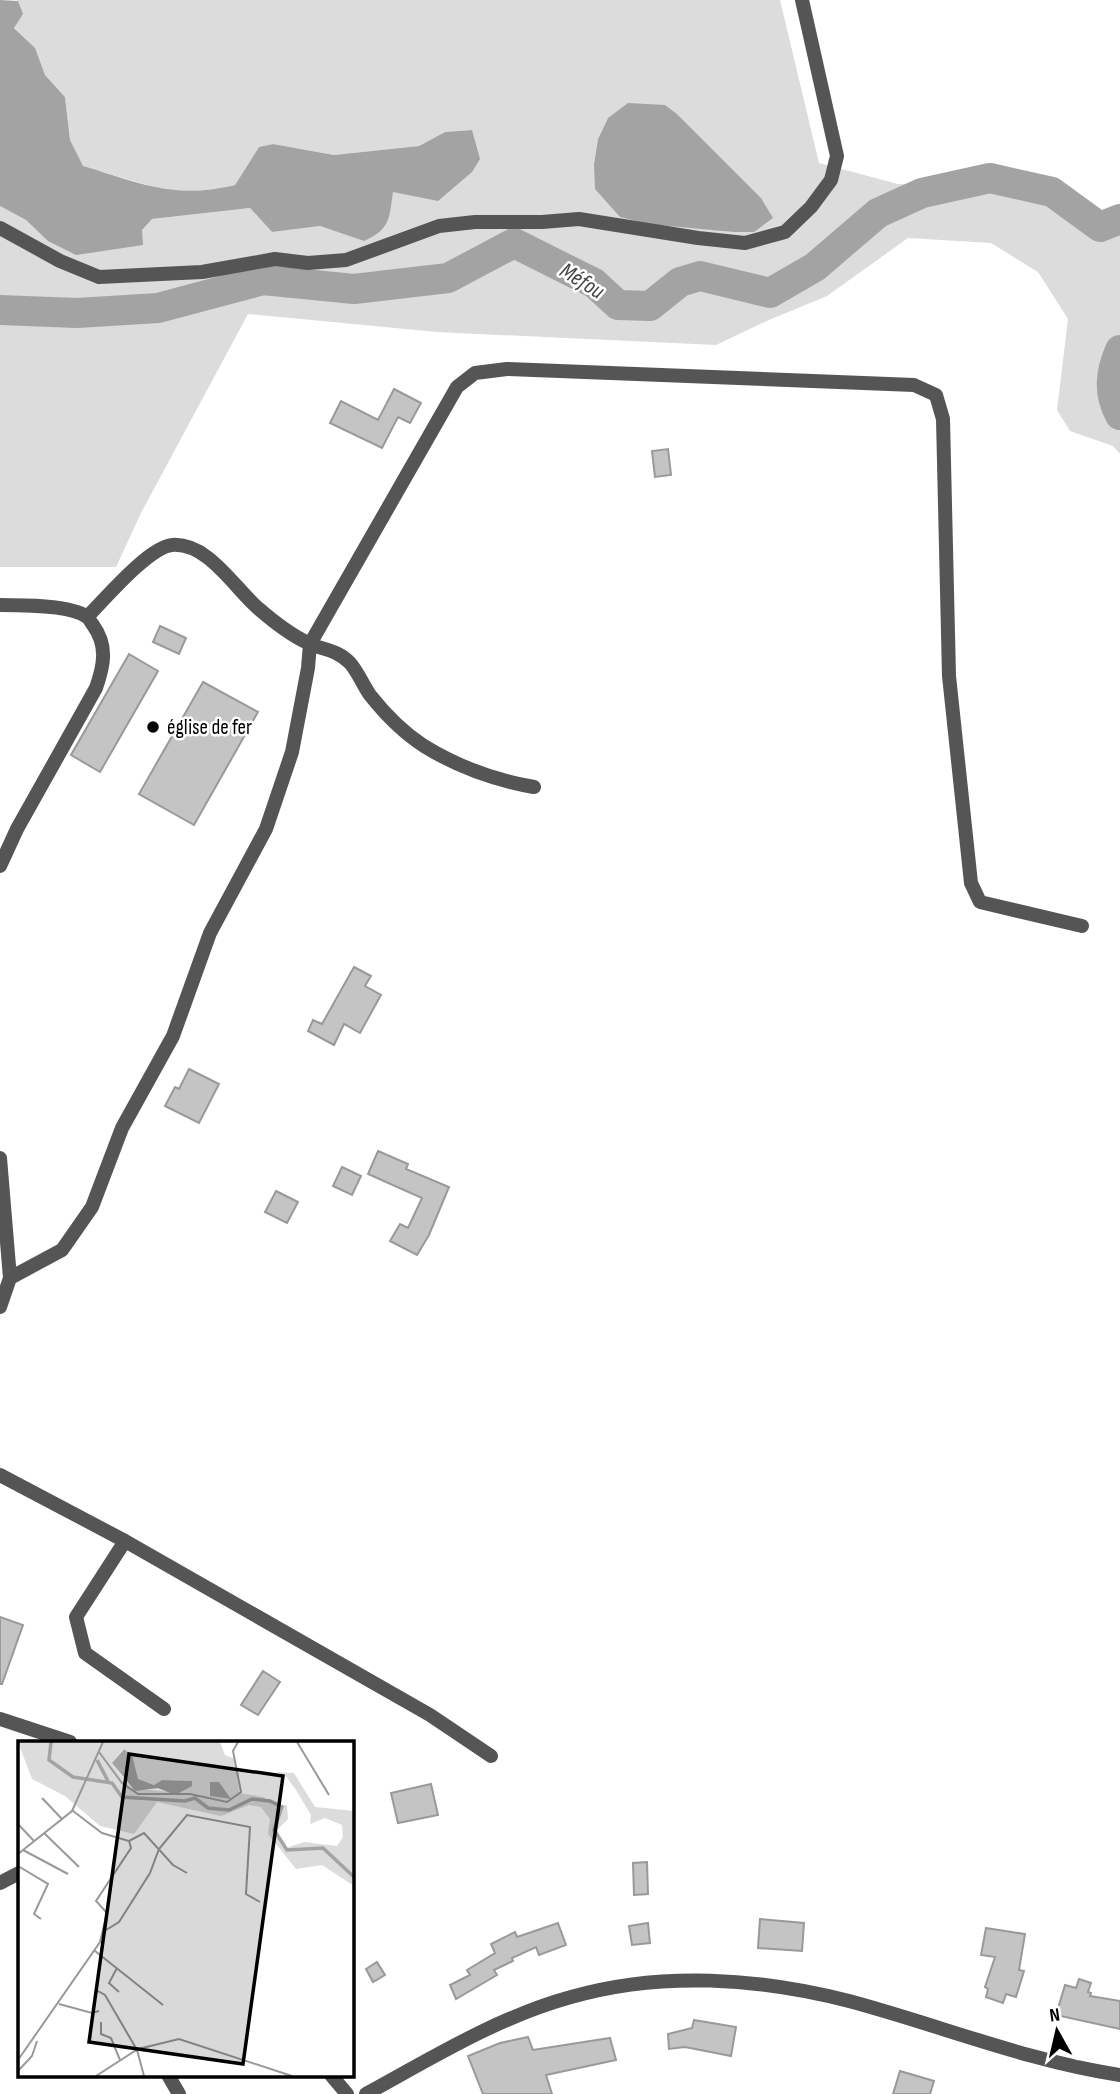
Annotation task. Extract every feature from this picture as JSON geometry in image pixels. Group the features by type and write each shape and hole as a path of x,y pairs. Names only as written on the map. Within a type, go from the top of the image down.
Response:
{"street":[{"path":"0,228 60,261 99,277 202,272 275,259 308,263 346,260 439,226 475,222 579,219 661,233 745,243 785,232 811,207 831,180 837,156 802,0"},
{"path":"10,1278 62,1250 92,1207 122,1128 173,1036 210,933 266,829 292,752 310,644 457,387 474,373 507,369 914,385 936,396 943,419 949,676 971,883 980,902 1082,926"},
{"path":"87,617 148,556 174,545 187,548 210,558 259,609 310,644 331,649 350,663 388,716 423,745 453,762 498,781 534,787"},
{"path":"0,605 64,609 87,617 100,635 104,648 104,666 96,688 17,829 0,866"},
{"path":"0,1158 10,1278 0,1307"},
{"path":"0,1475 125,1541 430,1715 491,1756"},
{"path":"125,1541 76,1617 85,1653 164,1709"},
{"path":"0,1720 67,1741"},
{"path":"0,1883 18,1874"},
{"path":"366,2094 477,2034 553,2003 574,1996 668,1981 777,1987 848,2001 1009,2049 1120,2075"},
{"path":"169,2076 179,2094"},
{"path":"332,2076 347,2094"}],"shaded area":[{"path":"0,0 18,1 23,14 14,28 35,48 45,75 65,97 70,140 83,166 158,188 194,191 235,185 259,147 273,144 334,155 419,146 445,132 472,130 480,159 472,172 438,201 393,192 387,222 373,237 364,241 320,226 272,232 250,208 152,219 142,230 143,245 76,255 48,241 26,220 0,206"},
{"path":"17,0 780,0 819,163 898,184 919,184 999,166 1048,176 1093,214 1107,219 1120,211 1120,454 1113,446 1070,431 1057,410 1068,319 1038,272 991,243 908,238 827,296 716,345 437,332 248,314 141,513 116,567 0,567 0,206 26,220 48,241 142,230 152,219 250,208 272,232 320,226 364,241 393,191 479,159 471,130 445,132 419,146 334,155 273,144 259,147 235,185 206,192 168,191 82,166 70,140 65,97 45,75 34,48 14,27","holes":["677,114 761,198 733,232 707,229 594,164 598,139 608,118"]},
{"path":"628,103 665,105 677,114 761,198 773,218 754,232 733,232 648,224 620,217 595,189 594,164 598,139 608,118"}],"building":[{"path":"394,389 421,403 410,423 398,417 382,448 330,423 341,401 378,420"},
{"path":"668,449 671,475 655,477 652,451"},
{"path":"160,626 186,638 179,654 153,642"},
{"path":"129,654 158,671 100,772 71,755"},
{"path":"203,682 258,712 194,825 139,794"},
{"path":"354,967 371,976 365,986 381,995 360,1033 344,1024 334,1045 308,1031 313,1020 322,1024"},
{"path":"189,1069 219,1084 199,1123 165,1106 175,1087 179,1089"},
{"path":"378,1151 408,1164 406,1169 449,1187 429,1235 417,1255 390,1241 400,1224 408,1228 422,1198 368,1174"},
{"path":"342,1167 361,1176 352,1195 333,1186"},
{"path":"276,1191 298,1202 287,1223 265,1212"},
{"path":"0,1617 23,1625 2,1684 0,1684"},
{"path":"263,1671 280,1682 258,1715 241,1705"},
{"path":"431,1784 438,1815 398,1823 391,1793"},
{"path":"647,1862 648,1894 634,1895 633,1863"},
{"path":"760,1919 804,1923 802,1951 758,1948"},
{"path":"558,1923 566,1945 539,1955 536,1947 512,1958 513,1961 494,1970 497,1975 456,1999 450,1985 470,1975 467,1970 495,1953 491,1944 515,1932 517,1937"},
{"path":"648,1923 650,1943 632,1945 629,1926"},
{"path":"986,1928 1025,1934 1019,1970 1024,1971 1016,1997 1006,1994 1003,2003 986,1997 988,1989 985,1987 995,1957 981,1955"},
{"path":"377,1962 385,1975 373,1982 366,1969"},
{"path":"1079,1979 1091,1983 1088,1992 1091,1993 1090,1996 1120,2001 1120,2029 1056,2015 1065,1985 1076,1988"},
{"path":"694,2020 736,2027 731,2056 685,2047 669,2049 668,2034 692,2028"},
{"path":"528,2037 533,2050 610,2038 616,2060 546,2075 552,2094 483,2094 468,2056 500,2043"},
{"path":"900,2071 934,2081 930,2094 893,2094"}],"waterway":[{"name":"Méfou","path":"0,310 77,313 158,308 263,280 354,289 448,278 514,243 594,283 618,305 650,306 680,282 700,276 770,293 815,267 878,213 922,193 990,178 1052,192 1100,227 1120,219"},
{"name":"Méfou","path":"1120,350 1112,383 1120,415"}],"place":[{"name":"église de fer","path":"153,727"}]}
